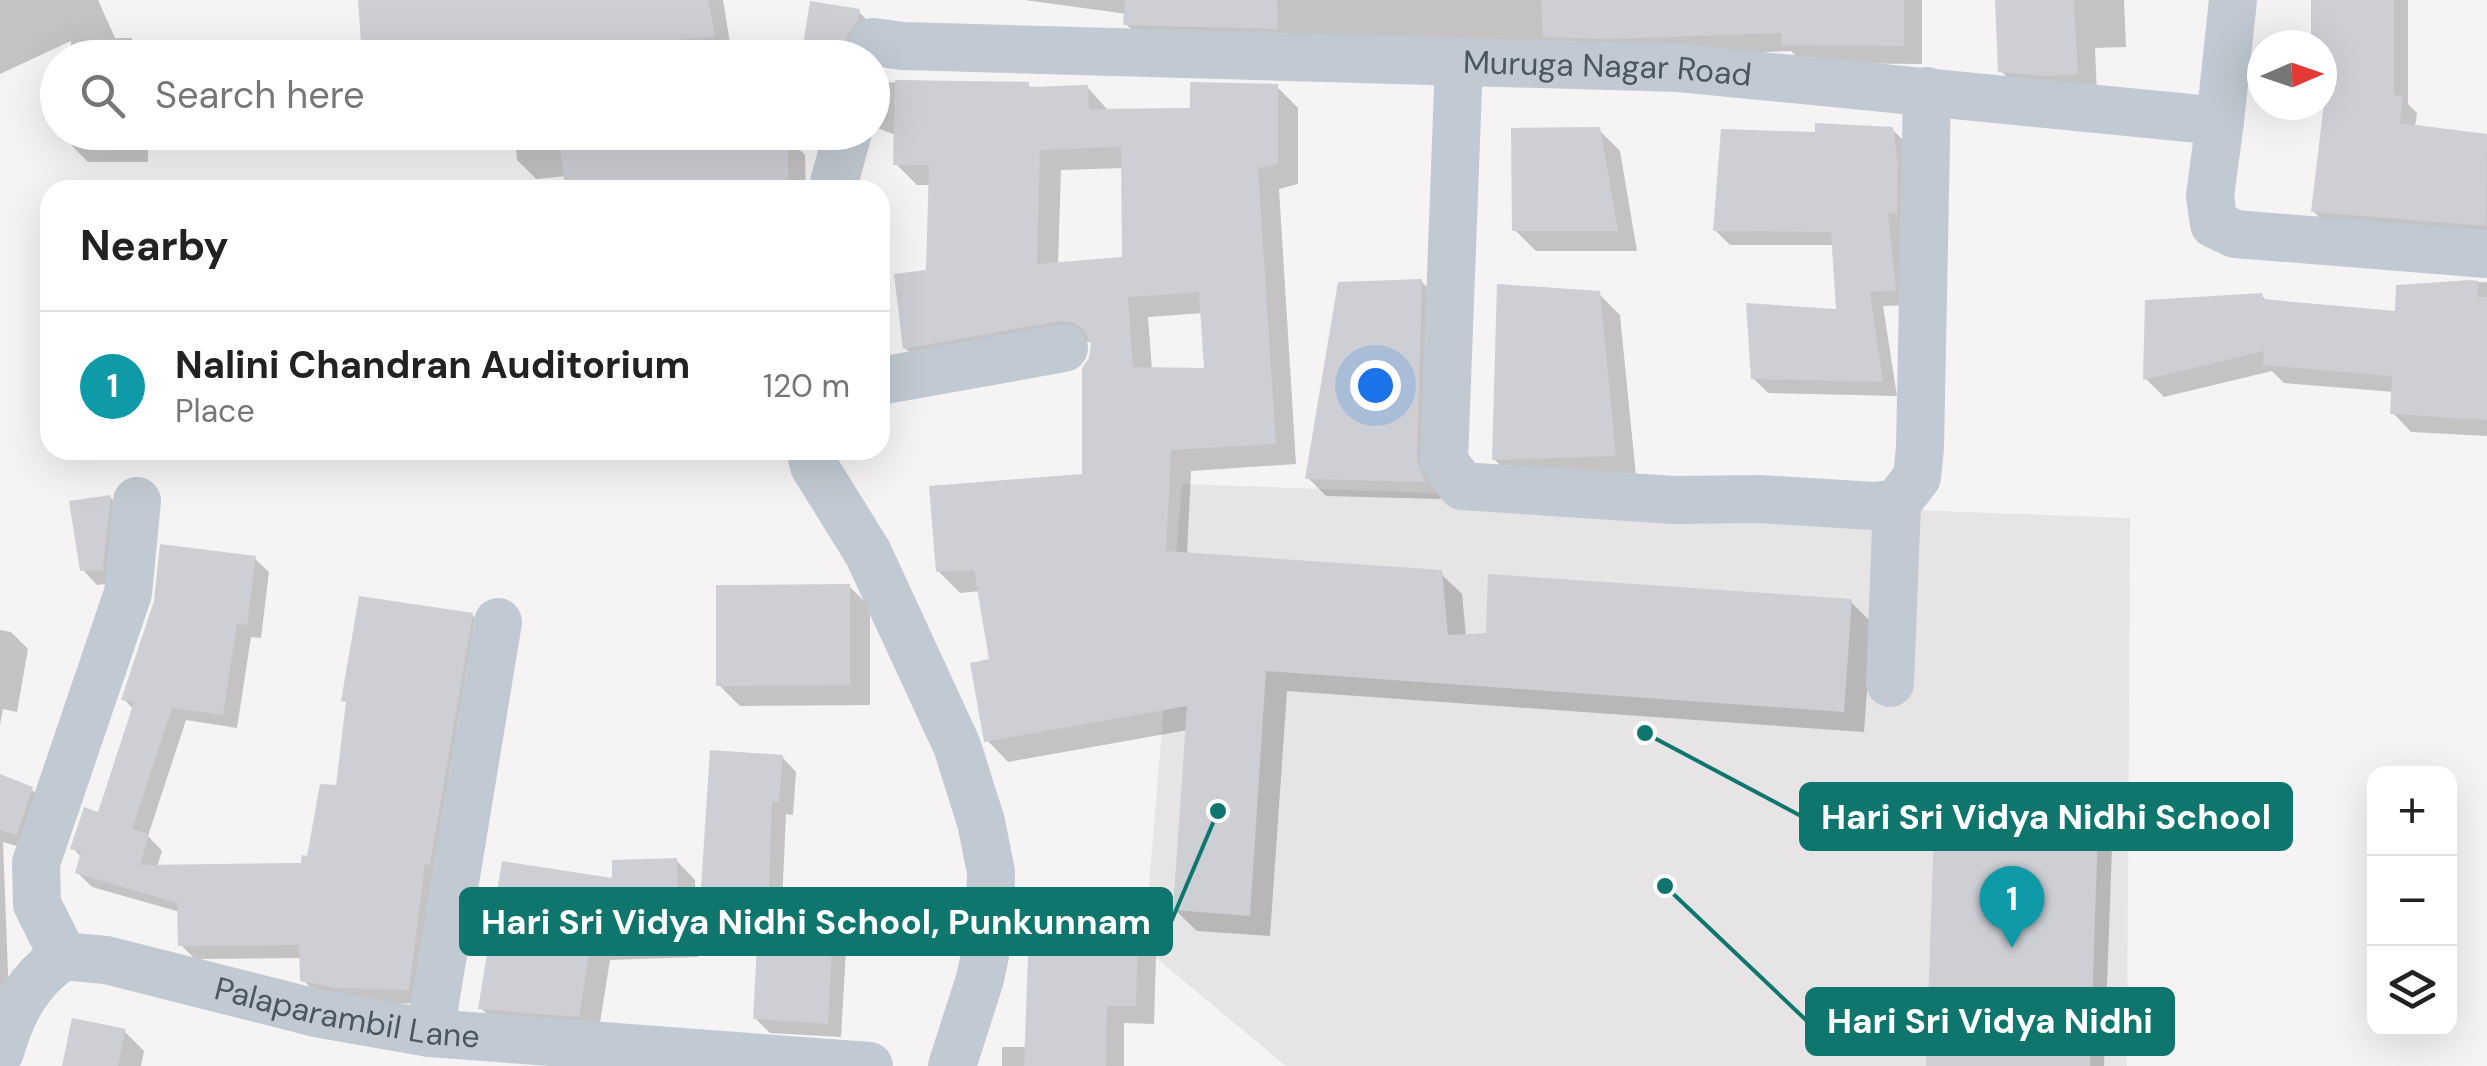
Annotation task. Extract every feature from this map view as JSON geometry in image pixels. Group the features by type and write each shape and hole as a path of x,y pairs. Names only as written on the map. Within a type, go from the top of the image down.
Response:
{"street":[{"path":"2233,0 2210,196 2214,224 2234,234 2487,254"},
{"name":"Muruga Nagar Road","path":"890,41 903,46 1680,68 2220,121"},
{"path":"1459,62 1444,461 1462,486 1674,500 1759,498 1874,506 1897,503"},
{"path":"1890,683 1897,503 1916,477 1920,448 1927,91"},
{"path":"835,180 843,150"},
{"path":"890,379 1064,348"},
{"path":"812,460 868,553 957,746 980,822 991,872 990,931 980,978 952,1066"},
{"path":"0,1052 22,994 42,971 63,956 37,904 36,863 128,593 138,501"},
{"path":"430,1033 498,622"},
{"name":"Palaparambil Lane","path":"63,956 106,960 316,1012 430,1033 869,1066"}],"shaded area":[{"path":"1182,484 2130,518 2127,1066 1286,1066 1144,948"}],"building":[{"path":"358,0 708,0 715,36 679,40 361,40"},
{"path":"1125,0 1277,0 1278,29 1123,25"},
{"path":"1541,0 1904,0 1904,46 1781,45 1782,33 1611,39 1543,37"},
{"path":"1995,0 2074,0 2078,74 1998,72"},
{"path":"2311,0 2394,0 2394,95 2403,96 2400,123 2487,134 2486,226 2311,212 2322,120 2337,120 2337,30 2311,30"},
{"path":"810,1 860,9 847,40 804,40"},
{"path":"895,80 1029,82 1029,87 1088,85 1089,109 1190,108 1190,82 1278,84 1278,164 1258,168 1276,444 1171,450 1166,551 1442,570 1448,635 1486,633 1488,574 1852,599 1844,712 1266,671 1250,916 1173,910 1187,706 984,742 970,663 989,659 974,570 936,572 929,486 1082,474 1082,368 1089,358 1091,344 1084,330 1074,323 1060,321 903,349 894,274 926,270 929,165 893,165","holes":["1121,147 1122,257 1037,264 1040,150","1199,292 1204,368 1133,367 1128,297"]},
{"path":"1815,123 1893,127 1898,161 1897,213 1888,213 1896,291 1870,292 1883,382 1751,379 1746,303 1836,309 1831,232 1713,231 1721,129 1815,132"},
{"path":"1600,127 1618,231 1512,231 1511,128"},
{"path":"560,150 788,150 789,180 564,180"},
{"path":"1422,279 1417,460 1425,482 1305,479 1338,282"},
{"path":"2479,281 2477,297 2487,297 2487,420 2390,414 2392,376 2263,365 2264,351 2143,380 2145,300 2263,293 2262,299 2395,311 2396,285"},
{"path":"1497,284 1600,291 1616,456 1492,460"},
{"path":"111,495 103,570 80,571 69,501"},
{"path":"160,544 256,556 247,625 237,624 223,715 172,708 132,829 149,834 140,865 301,863 302,855 307,856 320,784 336,785 346,702 341,701 359,596 473,613 430,865 425,864 409,990 335,988 300,981 299,945 178,946 177,903 75,873 81,852 70,849 84,807 98,812 134,702 121,700 154,601"},
{"path":"850,584 850,685 716,686 716,585"},
{"path":"710,750 783,755 779,802 772,801 769,890 701,888"},
{"path":"0,774 33,787 17,835 0,830"},
{"path":"1934,830 2098,831 2090,1066 1926,1066"},
{"path":"677,858 679,939 591,942 579,1017 478,1009 502,861 612,878 612,860"},
{"path":"758,929 833,933 828,1024 753,1019"},
{"path":"1029,929 1138,933 1136,1006 1107,1006 1106,1066 1024,1066"},
{"path":"72,1018 126,1029 118,1066 62,1066"}],"place":[{"name":"Hari Sri Vidya Nidhi School","path":"1645,733"},
{"name":"Hari Sri Vidya Nidhi School, Punkunnam","path":"1218,811"},
{"name":"Hari Sri Vidya Nidhi","path":"1665,886"},
{"name":"Nalini Chandran Auditorium","path":"2012,948"}]}
